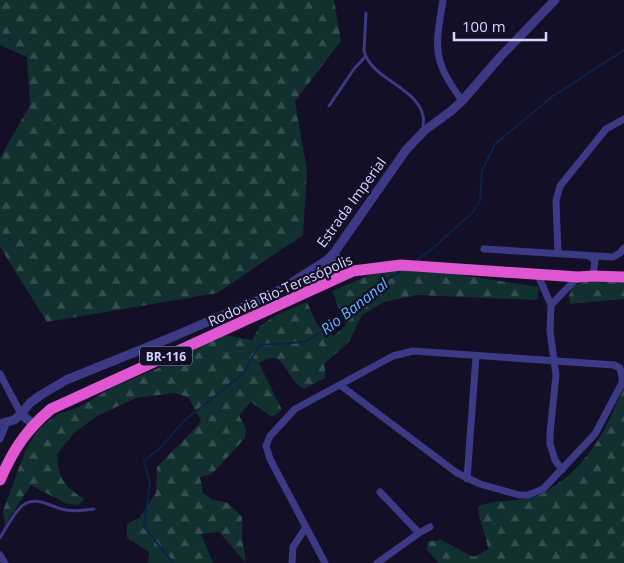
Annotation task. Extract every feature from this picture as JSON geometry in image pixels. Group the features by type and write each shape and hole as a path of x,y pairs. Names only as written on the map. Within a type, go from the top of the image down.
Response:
{"highway":[{"name":"Rodovia Rio-Teresópolis","path":"0,480 15,448 34,425 51,409 340,276 357,270 401,266 578,277 624,277"}],"street":[{"path":"443,0 437,47 438,57 442,69 462,101"},
{"name":"Estrada Imperial","path":"0,439 4,423 21,414 30,403 66,380 274,293 300,278 332,254 396,164 424,131 462,101 500,57 555,0"},
{"path":"558,253 558,192 565,179 602,134 612,125 624,119"},
{"path":"484,249 613,257 624,248"},
{"path":"332,254 347,268 357,270"},
{"path":"332,254 340,276"},
{"path":"589,256 595,260 593,276"},
{"path":"537,273 551,305 550,331 555,361 556,385 550,444 554,460 562,470"},
{"path":"551,305 578,277"},
{"path":"325,563 270,459 266,446 266,441 295,409 340,385 401,353 412,352 617,366 622,372 622,383 595,434 543,489 528,495 519,495 467,479 340,385"},
{"path":"467,479 476,356"},
{"path":"0,374 21,414 34,425"},
{"path":"380,492 419,533"},
{"path":"292,563 295,542 306,527"},
{"path":"377,563 430,527"},
{"path":"0,555 5,563"}],"lane":[{"path":"366,13 365,57 420,107 424,131"},
{"path":"329,106 354,69 365,57"},
{"path":"0,538 18,509 26,502 41,502 65,510 80,511 94,509"}],"green space":[{"path":"0,0 334,0 341,41 295,101 307,171 303,235 217,293 47,322 0,247 0,158 30,105 27,57 0,45"},
{"path":"392,270 448,273 539,287 537,300 417,295 384,302 362,315 349,342 325,363 325,378 304,389 295,381 279,360 271,358 259,363 282,410 272,417 251,402 239,415 246,430 245,438 212,474 200,477 203,493 212,499 228,503 242,517 242,538 246,563 219,532 201,534 213,563 148,563 149,552 127,538 127,524 139,518 156,493 157,467 201,421 188,397 174,393 136,398 97,416 75,432 57,454 58,462 63,481 71,490 84,499 78,505 65,503 31,485 5,525 3,511 26,449 40,428 56,415 79,407 111,388 165,365 223,335 252,340 260,326 276,315 307,302 318,326 334,336 346,325 332,291 367,276"},
{"path":"588,281 624,282 624,299 570,304 569,296 573,286"},
{"path":"624,383 624,563 439,563 427,550 428,541 441,540 474,557 488,549 478,507 492,502 537,496 564,479 587,456 596,443 612,414"}],"waterway":[{"name":"Rio Bananal","path":"416,261 472,213 480,201 482,171 495,144 553,96 624,50"},
{"name":"Rio Bananal","path":"173,563 144,527 150,483 144,461 160,448 184,421 244,373 259,345 305,342 328,328 367,293 404,269"}]}
